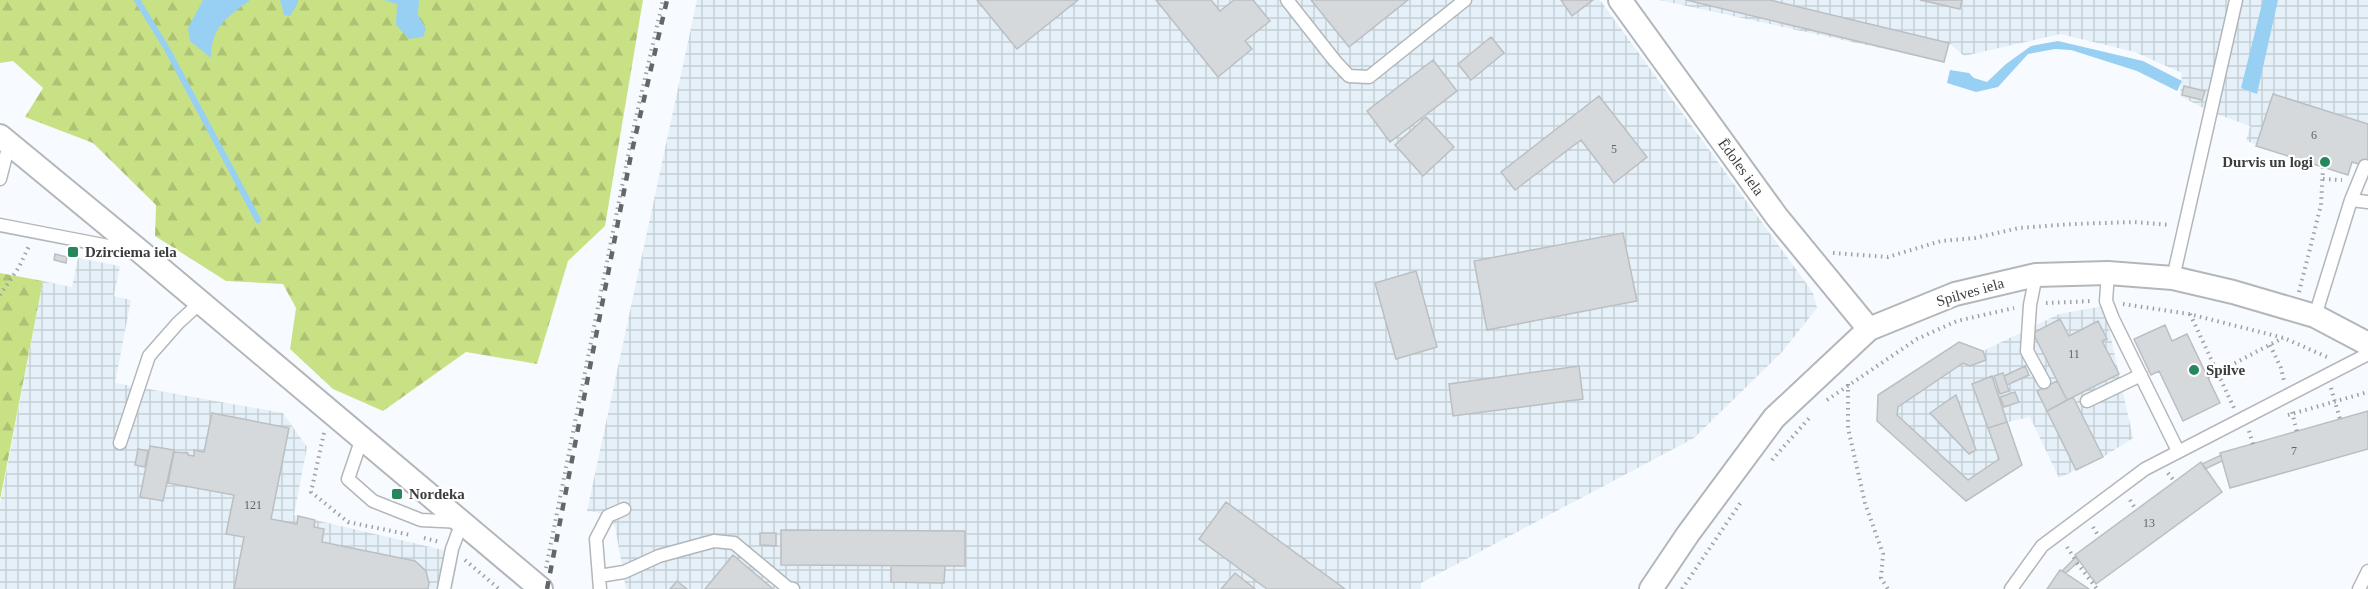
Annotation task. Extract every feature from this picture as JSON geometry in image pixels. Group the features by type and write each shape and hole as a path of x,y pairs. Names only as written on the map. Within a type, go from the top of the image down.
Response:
{"street":[{"name":"Ēdoles iela","path":"1620,0 1777,217 1869,329"},
{"path":"4,140 462,522 543,583"},
{"name":"Spilves iela","path":"1651,589 1688,534 1774,418 1869,329 1955,294 2037,275 2108,273 2173,278 2305,313 2368,344"}],"lane":[{"path":"1287,0 1349,76 1369,77 1465,0"},
{"path":"2173,278 2236,0"},
{"path":"0,179 4,140"},
{"path":"2305,313 2365,166"},
{"path":"2351,200 2368,202"},
{"path":"0,225 142,253"},
{"path":"2108,273 2106,301 2178,451"},
{"path":"2037,275 2030,305 2027,351 2044,382"},
{"path":"120,443 149,356 178,323 201,302"},
{"path":"2011,589 2042,546 2145,469 2368,354"},
{"path":"2086,401 2141,375"},
{"path":"362,438 348,479 373,501 421,520 462,522 452,549 444,589"},
{"path":"624,508 608,516 596,539 599,583 659,556 714,542 734,543 788,588 793,589"},
{"path":"2359,589 2368,572"}],"path":[{"path":"543,583 634,126 663,0"},
{"path":"2305,313 2321,205 2323,168"},
{"path":"1805,252 1888,257 1941,241 1975,238 2019,228 2135,222 2185,226"},
{"path":"0,294 19,267 36,232"},
{"path":"1826,401 1917,339 1957,321 2030,305 2066,300 2106,301 2189,314 2284,338 2348,366"},
{"path":"2189,314 2221,382"},
{"path":"2208,376 2284,338"},
{"path":"1843,353 1848,385 1848,428 1865,503 1883,554 1881,578 1888,589"},
{"path":"2328,376 2340,419"},
{"path":"2281,417 2368,392"},
{"path":"1771,461 1818,409"},
{"path":"1682,589 1743,499"},
{"path":"2078,562 2097,589"}],"shaded area":[{"path":"697,0 1600,0 1806,283 1813,293 1817,308 1782,352 1694,438 1421,583 1421,589 626,589 615,526 597,512 587,511"},
{"path":"1659,0 2368,0 2368,167 2353,162 2348,175 2246,141 2250,126 2211,112 2180,96 2182,73 2135,52 2060,34 1964,56 1949,43 1944,62"},
{"name":"Nordeka","path":"78,258 120,266 114,296 131,300 115,383 283,413 307,447 294,515 443,550 458,560 452,589 0,589 0,504 43,281 72,287"},
{"path":"2104,306 2133,438 2103,457 2059,478 2030,417 2008,422 2022,465 1966,501 1877,421 1878,395 1959,342 1983,351 2059,314"}],"green space":[{"path":"0,0 643,0 605,226 568,261 537,364 466,352 383,411 333,389 290,349 296,308 283,284 226,281 155,236 156,205 93,143 25,117 43,88 13,61 0,63"},
{"path":"0,273 43,281 0,500"}],"water":[{"path":"203,0 250,0 227,18 217,30 211,58 190,41 188,28"},
{"path":"280,0 298,0 290,16 284,15"},
{"path":"384,0 419,0 418,15 426,29 423,37 409,39 396,25 397,4"},
{"path":"2263,0 2278,0 2257,94 2241,88"},
{"path":"2058,41 2143,61 2182,81 2177,91 2137,71 2071,50 2055,49 2028,54 1998,87 1976,92 1947,83 1950,70 1969,73 1974,78 1987,82 2006,64 2031,46"}],"building":[{"path":"977,0 1078,0 1017,49"},
{"path":"1156,0 1211,0 1220,11 1234,0 1253,0 1270,21 1245,41 1252,49 1218,77"},
{"path":"1311,0 1408,0 1349,47"},
{"path":"1561,0 1593,0 1572,16"},
{"path":"1686,0 1770,0 1949,43 1944,62"},
{"path":"1920,0 1962,0 1960,9"},
{"path":"1491,37 1504,53 1471,80 1458,64"},
{"path":"1433,60 1457,91 1390,142 1367,111"},
{"path":"2184,86 2205,91 2202,100 2182,95"},
{"path":"2273,94 2368,124 2368,167 2352,162 2348,175 2256,146"},
{"path":"1599,96 1647,157 1614,183 1581,140 1515,190 1501,172"},
{"path":"1426,117 1454,147 1423,176 1395,145"},
{"path":"1623,233 1637,301 1487,330 1474,261"},
{"path":"55,254 67,257 66,263 54,260"},
{"path":"1416,271 1437,347 1396,359 1375,283"},
{"path":"2060,319 2069,336 2098,321 2107,339 2102,341 2119,374 2067,400 2033,333"},
{"path":"2165,325 2172,341 2187,334 2220,403 2183,421 2159,371 2151,375 2134,339"},
{"path":"1959,342 1983,351 1986,360 1970,366 1963,363 1898,407 1897,415 1968,480 1999,459 1988,428 2007,422 2022,465 1966,501 1877,421 1878,395"},
{"path":"1579,366 1583,399 1453,416 1449,384"},
{"path":"2025,366 2029,375 2007,385 2004,376"},
{"path":"2003,373 2009,391 2000,394 1994,376"},
{"path":"1992,376 2007,422 1988,428 1972,384"},
{"path":"2057,381 2067,400 2047,411 2037,391"},
{"path":"2015,392 2019,402 2004,407 2000,397"},
{"path":"1956,395 1976,450 1969,454 1930,413"},
{"path":"2073,397 2103,457 2076,470 2047,411"},
{"path":"2368,411 2368,449 2230,488 2220,453"},
{"path":"212,413 289,428 271,519 297,524 298,516 315,520 314,527 324,529 322,542 415,561 426,571 428,589 234,589 244,537 226,534 234,495 168,483 174,452 194,456 194,450 204,452"},
{"path":"150,446 174,450 163,501 140,497"},
{"path":"138,449 148,451 145,467 135,465"},
{"path":"2221,455 2222,461 2205,469 2202,464"},
{"path":"2201,462 2222,492 2096,584 2075,555"},
{"path":"1226,502 1345,589 1267,589 1199,539"},
{"path":"781,530 965,531 965,566 781,565"},
{"path":"760,533 776,533 776,546 760,545"},
{"path":"733,555 773,589 705,589"},
{"path":"2076,557 2079,561 2066,573 2062,571"},
{"path":"891,566 945,566 944,583 891,582"},
{"path":"2060,570 2062,571 2089,589 2047,589"},
{"path":"1235,573 1255,589 1221,589"},
{"path":"677,581 687,589 670,589"}],"waterway":[{"path":"137,0 167,49 258,220"}],"railway":[{"path":"547,589 631,155 667,0"}],"place":[{"name":"Durvis un logi","path":"2325,162"},
{"name":"Dzirciema iela","path":"73,252"},
{"name":"Spilve","path":"2194,370"},
{"name":"Nordeka","path":"397,494"}]}
